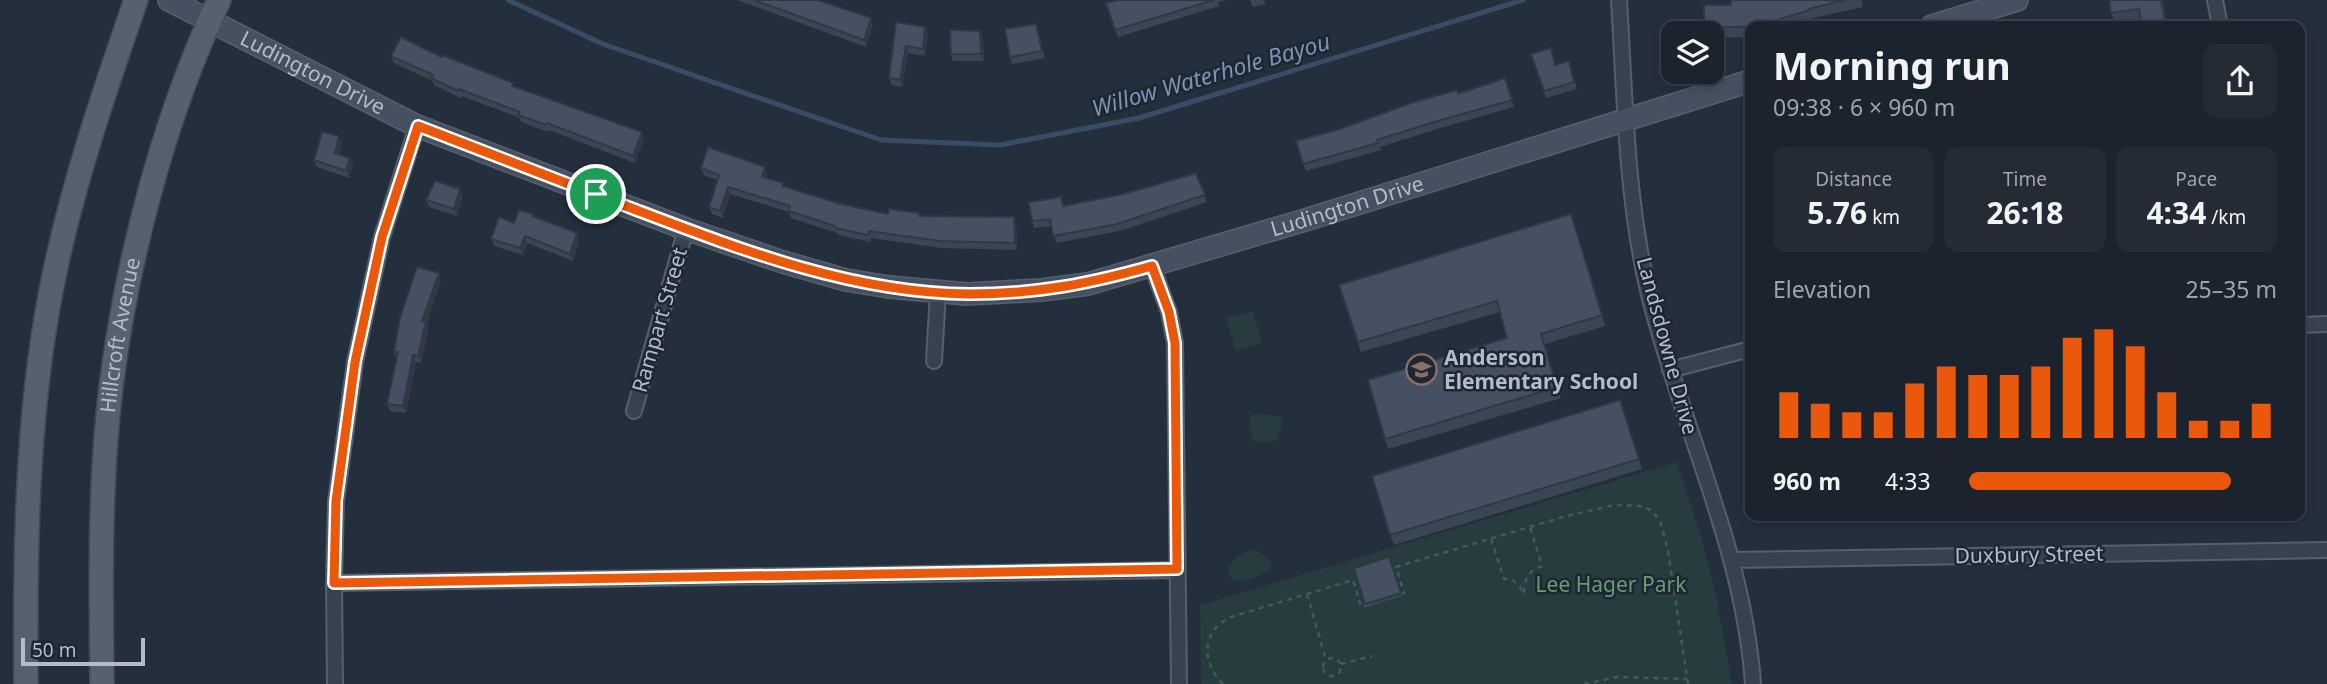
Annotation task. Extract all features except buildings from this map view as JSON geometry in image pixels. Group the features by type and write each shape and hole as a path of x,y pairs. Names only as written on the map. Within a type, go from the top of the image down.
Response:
{"main road":[{"path":"26,684 25,571 29,471 51,292 69,210 136,0"},
{"name":"Hillcroft Avenue","path":"103,684 102,513 111,387 130,281 172,117 219,0"}],"street":[{"name":"Ludington Drive","path":"169,0 418,126 686,229 846,280 938,292 1004,293 1088,284 1745,83"},
{"name":"Landsdowne Drive","path":"1619,0 1630,175 1641,257 1670,370 1731,561 1751,656 1753,684"},
{"path":"1948,21 2017,0"},
{"path":"2215,0 2219,21"},
{"path":"335,684 336,501 355,362 382,237 418,126"},
{"name":"Rampart Street","path":"634,411 686,229"},
{"path":"1152,266 1169,312 1175,343 1179,684"},
{"path":"934,361 938,292"},
{"path":"2305,325 2327,324"},
{"path":"1670,370 1745,350"},
{"name":"Duxbury Street","path":"1731,561 2327,550"},
{"path":"334,583 1177,569"}],"path":[{"path":"1393,597 1404,593 1396,567 1614,505 1644,506 1654,513 1661,524 1668,551 1688,684"},
{"path":"1491,538 1504,579 1517,582 1524,594 1524,583 1528,575 1533,569 1542,566 1530,527"},
{"path":"1223,684 1213,674 1208,657 1208,645 1213,630 1220,622 1353,580 1361,607 1372,603"},
{"path":"1307,594 1326,660 1324,672 1332,677 1340,673 1341,664"},
{"path":"1341,664 1372,656"},
{"path":"1326,660 1334,658 1341,664"},
{"path":"1584,684 1617,677 1687,679"}],"green space":[{"path":"1253,311 1262,343 1236,351 1226,318"},
{"path":"1252,414 1279,416 1283,419 1278,439 1273,442 1254,442 1249,428"},
{"name":"Lee Hager Park","path":"1677,462 1716,595 1732,684 1201,684 1200,605"},
{"path":"1250,550 1258,551 1271,561 1271,568 1247,581 1231,579 1228,568 1238,556"}],"waterway":[{"name":"Willow Waterhole Bayou","path":"508,0 603,44 881,140 1000,145 1139,118 1523,0"}],"place":[{"name":"Anderson Elementary School","path":"1421,370"}],"route":[{"path":"418,126 596,194 686,229 783,262 846,280 889,287 967,294 1042,290 1088,284 1152,266 1169,312 1175,343 1177,569 334,583 336,501 355,362 382,237 418,126"}]}
